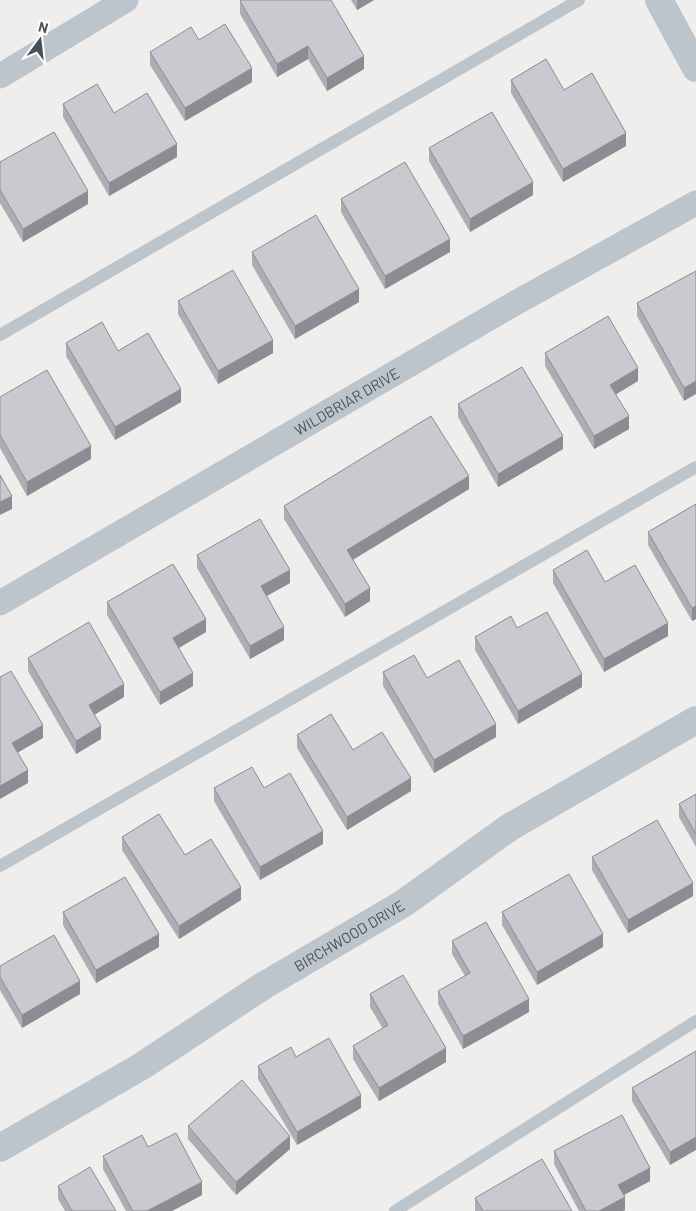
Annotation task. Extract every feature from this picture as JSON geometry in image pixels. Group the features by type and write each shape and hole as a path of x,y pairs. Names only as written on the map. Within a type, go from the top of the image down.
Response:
{"street":[{"path":"0,76 126,0"},
{"path":"659,0 696,68"},
{"name":"WILDBRIAR DRIVE","path":"0,603 510,306 696,203"},
{"name":"BIRCHWOOD DRIVE","path":"0,1148 142,1066 263,986 404,903 510,827 696,720"}],"lane":[{"path":"0,335 578,0"},
{"path":"0,866 696,467"},
{"path":"395,1211 696,1021"}],"building":[{"path":"331,0 364,56 327,78 308,46 277,64 240,1"},
{"path":"225,24 252,68 185,108 150,52 191,27 199,40"},
{"path":"546,59 564,90 592,73 626,133 563,169 511,80"},
{"path":"97,84 114,113 147,93 177,144 109,183 63,104"},
{"path":"492,112 533,182 470,219 429,148"},
{"path":"54,132 88,191 23,229 0,190 0,162"},
{"path":"405,162 450,239 385,276 341,199"},
{"path":"316,215 359,289 295,326 252,252"},
{"path":"233,270 273,340 218,371 178,301"},
{"path":"696,271 696,381 684,388 637,303"},
{"path":"608,316 638,368 610,385 629,416 594,436 545,353"},
{"path":"102,322 118,351 148,333 181,389 115,427 66,343"},
{"path":"522,367 563,436 498,474 458,404"},
{"path":"47,370 91,446 27,482 0,435 0,397"},
{"path":"431,416 469,476 347,550 370,588 345,604 284,506"},
{"path":"0,475 12,496 0,502"},
{"path":"696,504 696,606 692,608 648,532"},
{"path":"260,519 290,570 261,586 284,627 250,646 197,555"},
{"path":"587,550 605,582 635,565 668,623 604,659 553,570"},
{"path":"173,564 206,619 173,638 193,673 160,692 107,602"},
{"path":"547,612 582,674 518,711 475,637 511,616 517,628"},
{"path":"89,622 124,684 89,705 101,726 76,741 28,658"},
{"path":"414,655 427,678 459,660 496,724 434,760 383,672"},
{"path":"11,671 43,725 12,743 28,770 0,786 0,677"},
{"path":"331,714 353,750 382,732 411,778 347,817 297,735"},
{"path":"252,767 264,788 290,773 323,831 260,867 214,788"},
{"path":"696,794 696,834 679,804"},
{"path":"159,814 185,855 211,839 241,887 179,926 122,837"},
{"path":"657,820 693,883 628,920 592,857"},
{"path":"569,874 603,934 537,972 502,912"},
{"path":"125,877 159,934 96,970 63,912"},
{"path":"486,922 529,999 463,1036 438,991 470,973 452,941"},
{"path":"54,935 80,981 22,1015 0,977 0,966"},
{"path":"403,975 446,1048 379,1088 353,1046 388,1025 370,994"},
{"path":"329,1038 361,1095 297,1132 258,1066 291,1047 296,1057"},
{"path":"696,1051 696,1137 670,1152 632,1088"},
{"path":"242,1080 290,1136 236,1182 188,1126"},
{"path":"622,1115 650,1168 618,1185 625,1197 599,1211 586,1211 554,1151"},
{"path":"176,1133 202,1182 147,1211 133,1211 103,1156 142,1135 148,1147"},
{"path":"542,1159 572,1211 483,1211 475,1198"},
{"path":"90,1167 116,1211 72,1211 58,1186"}]}
